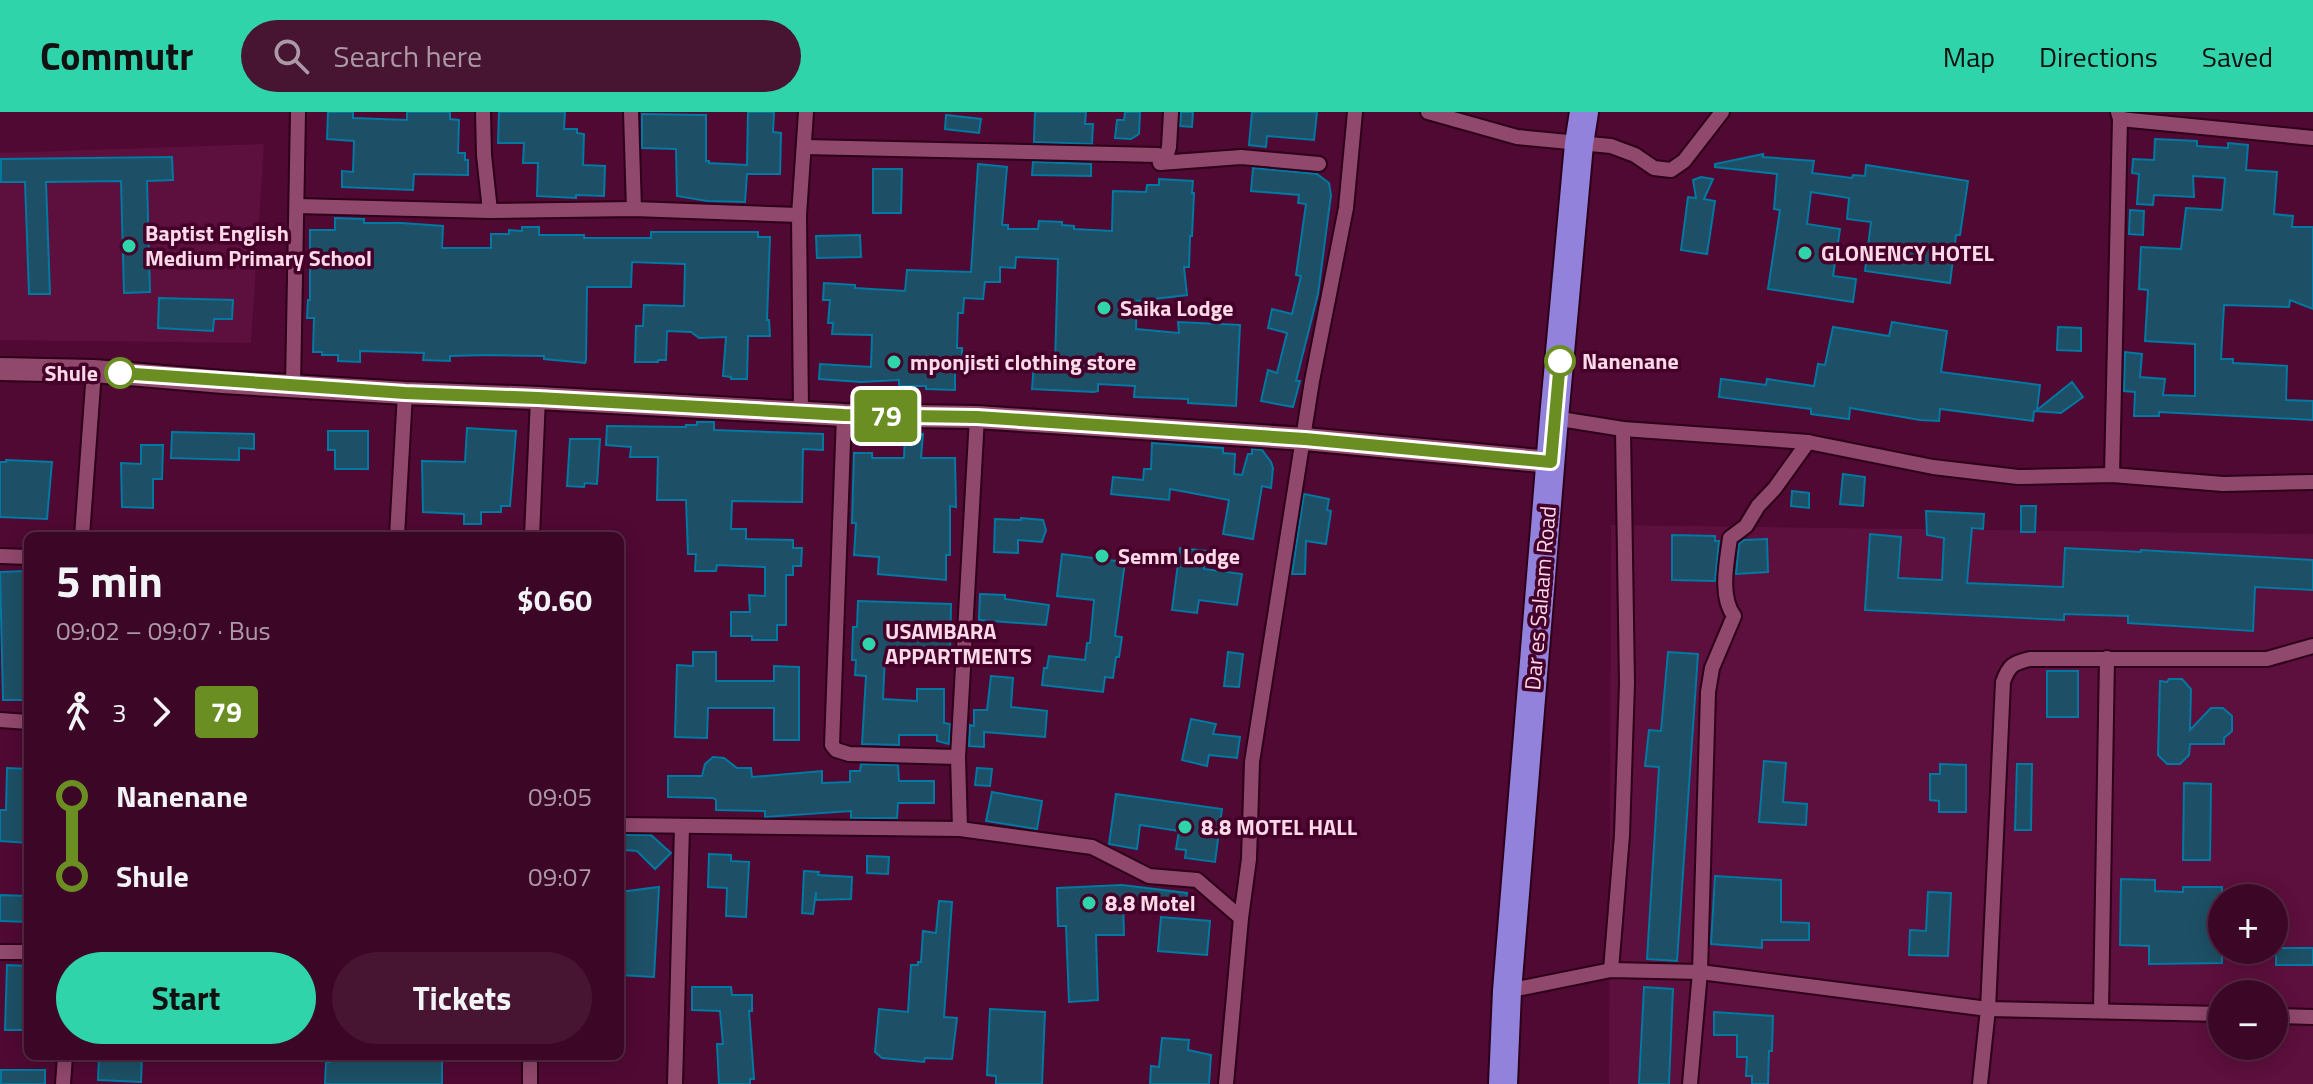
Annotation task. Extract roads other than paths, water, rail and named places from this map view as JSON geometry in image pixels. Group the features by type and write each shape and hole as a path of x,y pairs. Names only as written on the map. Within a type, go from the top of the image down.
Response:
{"highway":[{"name":"Dar es Salaam Road","path":"1503,1084 1507,991 1554,418 1584,112"}],"street":[{"path":"293,385 298,112"},
{"path":"483,112 490,211"},
{"path":"631,112 634,209"},
{"path":"801,412 799,215 806,112"},
{"path":"1165,162 1171,112"},
{"path":"1226,1084 1249,859 1252,762 1312,381 1346,208 1355,112"},
{"path":"1428,112 1517,137 1611,146 1635,155 1654,168 1671,170 1684,161 1722,112"},
{"path":"2112,475 2119,115 2313,138"},
{"path":"804,147 1158,155 1160,163 1241,157 1319,164"},
{"path":"297,206 490,211 634,209 799,215"},
{"path":"0,369 94,371 405,393 844,415 977,417 1305,439 1551,462"},
{"path":"82,532 94,371"},
{"path":"397,532 405,393"},
{"path":"532,532 538,398"},
{"path":"844,415 832,745 836,750 849,754 958,757"},
{"path":"960,829 958,757 977,417"},
{"path":"1554,418 1623,429 1808,442 1933,467 2018,477 2112,475 2223,484 2313,482"},
{"path":"1611,970 1622,835 1627,683 1623,429"},
{"path":"1690,1084 1700,972 1708,692 1712,668 1734,616 1727,606 1726,565 1730,538 1746,526 1808,442"},
{"path":"0,556 24,557"},
{"path":"1980,1084 1988,1009 2003,682 2007,671 2014,663 2030,659 2267,659 2313,646"},
{"path":"2101,1010 2107,658"},
{"path":"0,720 24,722"},
{"path":"624,825 960,829 1092,847 1149,876 1197,880 1241,918"},
{"path":"675,1084 682,827"},
{"path":"0,952 24,952"},
{"path":"1507,991 1611,970 1700,972 1988,1009 2208,1014"},
{"path":"2288,1016 2313,1017"},
{"path":"63,1084 65,1060"},
{"path":"530,1063 530,1084"}],"place":[{"name":"Baptist English Medium Primary School","path":"129,246"},
{"name":"GLONENCY HOTEL","path":"1805,253"},
{"name":"Saika Lodge","path":"1104,308"},
{"name":"Nanenane","path":"1560,361"},
{"name":"mponjisti clothing store","path":"894,362"},
{"name":"Shule","path":"120,373"},
{"name":"Semm Lodge","path":"1102,556"},
{"name":"USAMBARA APPARTMENTS","path":"869,644"},
{"name":"8.8 MOTEL HALL","path":"1185,827"},
{"name":"8.8 Motel","path":"1089,903"}]}
